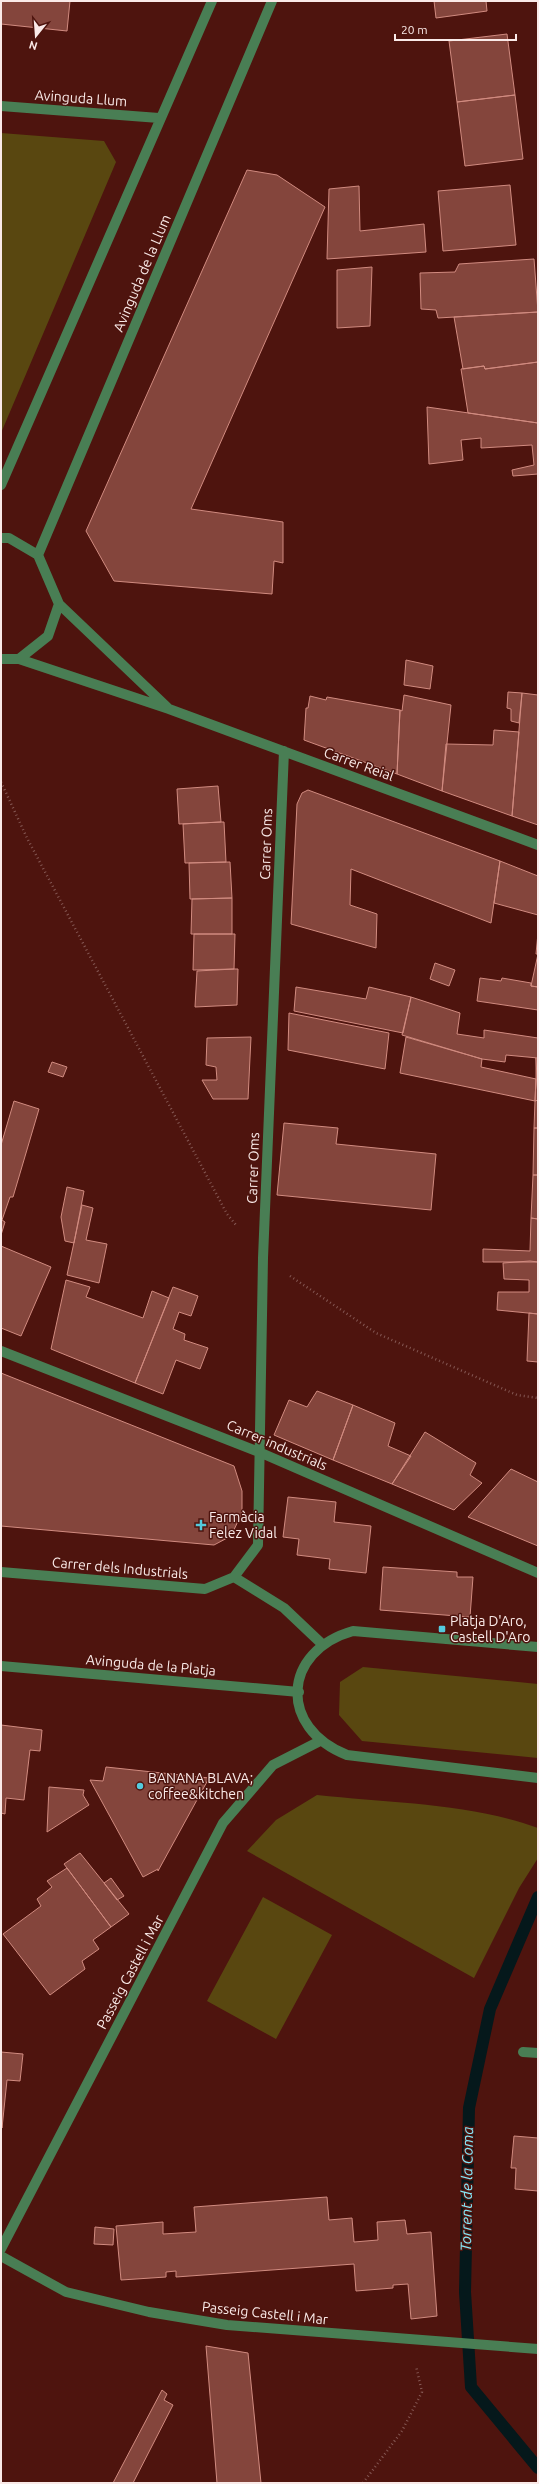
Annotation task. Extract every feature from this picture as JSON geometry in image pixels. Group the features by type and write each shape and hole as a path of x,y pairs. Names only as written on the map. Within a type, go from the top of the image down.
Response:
{"street":[{"path":"1,485 159,118 212,1"},
{"name":"Avinguda de la Llum","path":"38,555 272,1"},
{"name":"Avinguda Llum","path":"1,106 159,118"},
{"path":"1,538 8,538 38,555 59,604 48,636 19,659"},
{"name":"Carrer Reial","path":"59,604 169,709"},
{"name":"Carrer Reial","path":"1,659 19,659 169,709 538,845"},
{"name":"Carrer Oms","path":"234,1577 258,1545 264,1258 284,751"},
{"name":"Carrer industrials","path":"1,1351 259,1452 538,1573"},
{"name":"Carrer dels Industrials","path":"1,1572 205,1589 234,1577"},
{"path":"234,1577 284,1608 322,1644"},
{"path":"538,1647 442,1637 353,1631 334,1636 322,1644 306,1663 300,1678 298,1692 304,1719 313,1734 320,1741 331,1748 348,1754 538,1778"},
{"name":"Avinguda de la Platja","path":"1,1666 298,1692"},
{"name":"Passeig Castell i Mar","path":"1,2249 223,1823 273,1765 320,1741"},
{"path":"523,2052 538,2053"},
{"name":"Passeig Castell i Mar","path":"1,2256 66,2292 149,2312 227,2326 429,2342 503,2345 538,2349"}],"path":[{"path":"1,782 27,838 227,1214 264,1258 376,1333 517,1395 538,1398"},
{"path":"363,2483 402,2432 422,2392 411,2340"}],"shaded area":[{"path":"1,133 104,141 116,162 1,433"},
{"path":"363,1667 538,1684 538,1758 362,1741 339,1715 340,1682"},
{"path":"317,1795 429,1805 485,1813 538,1828 538,1858 519,1888 474,1978 247,1851 276,1820"},
{"path":"263,1897 332,1935 276,2039 207,2001"}],"building":[{"path":"1,1 70,1 67,31 1,24"},
{"path":"434,1 486,1 487,11 436,18"},
{"path":"507,34 515,95 457,102 449,41"},
{"path":"515,95 523,159 465,166 457,102"},
{"path":"247,170 277,175 325,207 191,509 283,522 283,563 274,561 272,594 114,581 86,531"},
{"path":"510,185 516,245 443,251 438,191"},
{"path":"359,186 360,231 424,224 426,252 327,259 329,189"},
{"path":"534,259 538,312 438,318 436,310 421,309 420,273 455,272 459,264"},
{"path":"372,267 370,326 337,328 337,270"},
{"path":"538,312 538,362 485,369 484,366 463,369 454,317"},
{"path":"538,362 538,423 468,413 461,369 484,366 485,369"},
{"path":"427,407 538,423 538,474 513,476 512,470 534,465 532,445 481,448 481,438 461,440 463,460 429,464"},
{"path":"406,660 433,666 430,689 404,685"},
{"path":"508,692 522,693 519,723 511,721 511,709 507,708"},
{"path":"522,693 538,695 538,825 512,816"},
{"path":"404,695 451,705 442,791 397,774 400,710 402,711"},
{"path":"310,696 326,700 327,697 400,710 397,774 304,740 306,708 308,708"},
{"path":"494,730 519,732 512,816 442,791 446,744 493,745"},
{"path":"218,786 221,822 179,824 177,789"},
{"path":"308,790 500,861 491,923 351,869 350,905 377,914 376,948 291,924 297,804 302,793"},
{"path":"224,822 226,862 185,863 183,824"},
{"path":"500,861 538,876 538,915 494,903"},
{"path":"230,862 232,898 190,899 189,863"},
{"path":"232,898 232,934 191,934 192,899"},
{"path":"538,933 538,954 536,954"},
{"path":"194,934 235,934 234,969 193,970"},
{"path":"538,954 538,987 531,986"},
{"path":"435,963 455,970 449,986 430,979"},
{"path":"238,969 237,1005 195,1007 197,971"},
{"path":"480,978 501,981 502,978 531,983 531,986 538,987 538,1010 477,1001"},
{"path":"296,987 366,999 369,987 411,997 403,1033 294,1011"},
{"path":"411,997 460,1013 457,1034 484,1038 484,1030 538,1038 538,1058 506,1055 505,1062 482,1059 402,1035"},
{"path":"289,1013 389,1033 385,1069 288,1050"},
{"path":"251,1037 248,1099 213,1099 202,1080 217,1080 216,1067 206,1065 207,1038"},
{"path":"406,1037 482,1059 481,1067 536,1079 535,1101 400,1073"},
{"path":"536,1058 538,1100 535,1101 536,1079"},
{"path":"52,1062 67,1067 63,1077 48,1072"},
{"path":"538,1100 538,1128 534,1128 535,1101"},
{"path":"14,1101 39,1109 13,1197 10,1197 2,1220 5,1222 1,1235 1,1145"},
{"path":"284,1123 338,1128 336,1144 436,1154 431,1210 277,1195"},
{"path":"534,1128 538,1128 538,1175 533,1175"},
{"path":"533,1175 538,1175 538,1219 531,1218"},
{"path":"67,1187 84,1191 74,1243 65,1241 61,1217"},
{"path":"82,1205 93,1208 86,1240 107,1244 99,1283 67,1275"},
{"path":"531,1218 538,1219 538,1262 483,1262 483,1249 530,1251"},
{"path":"1,1246 51,1267 21,1336 1,1328"},
{"path":"530,1261 538,1262 538,1314 497,1310 498,1292 529,1292 529,1280 504,1279 503,1263"},
{"path":"66,1280 90,1287 86,1297 143,1318 152,1291 169,1298 135,1383 51,1349"},
{"path":"173,1287 198,1296 191,1316 179,1312 173,1329 185,1334 184,1340 208,1348 200,1369 176,1360 163,1394 135,1383"},
{"path":"529,1313 538,1314 538,1362 527,1361"},
{"path":"1,1373 234,1466 242,1491 242,1513 231,1536 214,1545 1,1526"},
{"path":"317,1391 353,1405 333,1460 274,1435 289,1400 307,1407"},
{"path":"353,1405 395,1423 388,1446 411,1456 392,1484 333,1460"},
{"path":"425,1432 476,1463 470,1475 482,1483 454,1510 392,1484"},
{"path":"511,1469 538,1482 538,1546 468,1517"},
{"path":"288,1497 336,1502 334,1522 371,1526 366,1573 329,1569 330,1559 297,1555 299,1539 283,1537"},
{"path":"383,1567 457,1572 457,1577 473,1577 470,1617 380,1610"},
{"path":"1,1725 42,1730 40,1751 30,1750 24,1800 6,1798 5,1814 1,1813"},
{"path":"106,1767 209,1778 158,1871 158,1869 143,1877 90,1780 103,1781"},
{"path":"49,1787 84,1790 83,1795 89,1805 47,1832"},
{"path":"80,1853 129,1914 111,1927 64,1864"},
{"path":"67,1868 111,1927 93,1940 99,1949 82,1961 85,1969 50,1995 3,1934 41,1906 37,1899 52,1887 47,1881"},
{"path":"111,1878 124,1896 117,1900 104,1883"},
{"path":"1,2052 23,2054 20,2081 7,2080 2,2128"},
{"path":"514,2136 538,2138 538,2191 515,2189 516,2168 511,2168"},
{"path":"327,2197 329,2220 352,2218 354,2242 378,2240 377,2222 405,2220 407,2234 431,2232 437,2316 411,2319 408,2284 393,2285 393,2288 356,2291 354,2264 176,2277 176,2271 166,2272 166,2277 121,2280 116,2226 163,2222 163,2234 196,2232 194,2207"},
{"path":"95,2227 114,2229 113,2245 94,2244"},
{"path":"206,2346 248,2353 261,2483 217,2483"},
{"path":"162,2390 167,2394 164,2400 173,2405 133,2483 113,2483"}],"waterway":[{"name":"Torrent de la Coma","path":"538,1897 490,2009 469,2108 465,2292 471,2387 538,2468"}],"place":[{"name":"Farmàcia Felez Vidal","path":"201,1525"},
{"name":"Platja D'Aro, Castell D'Aro","path":"442,1629"},
{"name":"BANANA BLAVA; coffee&kitchen","path":"140,1786"}]}
